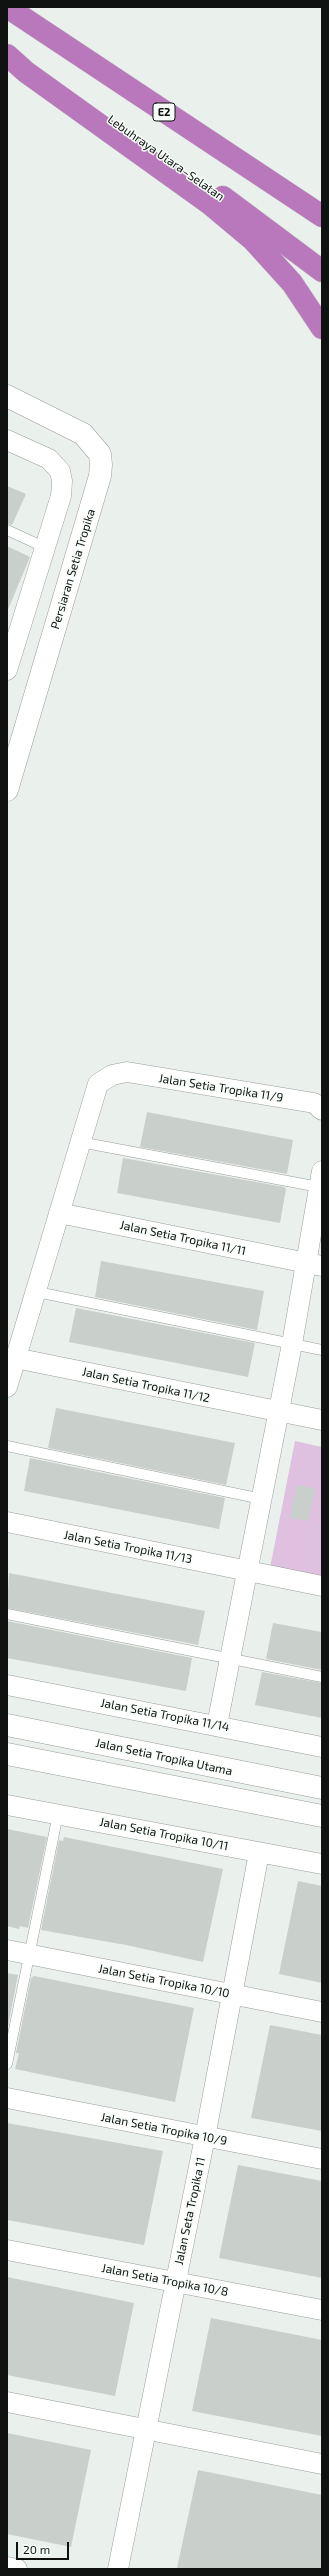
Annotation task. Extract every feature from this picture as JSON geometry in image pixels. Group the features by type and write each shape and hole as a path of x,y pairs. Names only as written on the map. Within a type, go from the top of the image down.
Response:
{"highway":[{"name":"E2","path":"7,7 322,216"},
{"name":"Lebuhraya Utara–Selatan","path":"7,50 183,167 322,271"},
{"path":"7,55 26,72 210,204 253,240 292,283 322,328"}],"main road":[{"name":"Persiaran Setia Tropika","path":"7,396 83,434 100,454 101,465 98,484 7,790"},
{"name":"Jalan Setia Tropika Utama","path":"7,1725 322,1788"},
{"path":"7,1754 322,1816"}],"street":[{"path":"7,440 49,459 60,471 62,481 61,496 44,547 13,624 7,670"},
{"name":"Jalan Setia Tropika 11/9","path":"80,1142 98,1084 112,1075 127,1072 318,1106"},
{"path":"7,1387 37,1292 80,1142"},
{"path":"217,1725 249,1571 292,1344 314,1265 320,1179"},
{"name":"Jalan Setia Tropika 11/11","path":"59,1213 314,1265"},
{"name":"Jalan Setia Tropika 11/12","path":"15,1358 322,1420"},
{"name":"Jalan Setia Tropika 11/13","path":"7,1522 322,1586"},
{"name":"Jalan Setia Tropika 11/14","path":"7,1685 217,1725 322,1747"},
{"name":"Jalan Setia Tropika 10/11","path":"7,1804 322,1864"},
{"name":"Jalan Seta Tropika 11","path":"118,2569 175,2282 206,2137 260,1852"},
{"name":"Jalan Setia Tropika 10/10","path":"7,1950 322,2012"},
{"name":"Jalan Setia Tropika 10/9","path":"7,2098 322,2159"},
{"name":"Jalan Setia Tropika 10/8","path":"7,2250 322,2310"},
{"path":"7,2402 322,2464"},
{"path":"7,2567 17,2569"}],"lane":[{"path":"7,530 44,547"},
{"path":"80,1142 320,1179"},
{"path":"37,1292 322,1350"},
{"path":"7,1446 262,1499"},
{"path":"7,1614 322,1677"},
{"path":"7,2064 28,1954 58,1814"}],"shaded area":[{"path":"295,1441 322,1447 322,1578 270,1568"}],"building":[{"path":"7,486 26,494 12,525 7,524"},
{"path":"7,546 30,557 7,612"},
{"path":"147,1112 293,1140 287,1174 140,1147"},
{"path":"123,1158 284,1187 286,1189 280,1223 117,1193"},
{"path":"101,1261 264,1291 257,1330 95,1297"},
{"path":"76,1308 255,1343 248,1377 69,1342"},
{"path":"56,1408 235,1443 226,1485 48,1448"},
{"path":"30,1458 225,1498 219,1529 24,1491"},
{"path":"297,1485 315,1489 308,1521 290,1518"},
{"path":"9,1573 205,1611 198,1645 7,1608"},
{"path":"7,1621 192,1658 186,1691 7,1658"},
{"path":"273,1623 322,1632 322,1670 266,1659"},
{"path":"262,1672 322,1683 322,1718 255,1705"},
{"path":"7,1829 47,1837 28,1928 20,1926 19,1929 7,1926"},
{"path":"64,1837 223,1869 203,1962 126,1945 41,1930 59,1840 63,1841"},
{"path":"298,1881 322,1886 322,1983 279,1974"},
{"path":"7,1973 18,1975 7,2031"},
{"path":"34,1976 194,2008 175,2102 15,2069 19,2053 16,2053 31,1978"},
{"path":"270,2025 322,2035 322,2131 251,2118"},
{"path":"7,2123 163,2151 144,2245 7,2220"},
{"path":"238,2165 322,2181 322,2278 219,2258"},
{"path":"7,2277 134,2303 115,2396 7,2375"},
{"path":"211,2318 322,2340 322,2436 192,2411"},
{"path":"7,2433 91,2450 71,2547 7,2534"},
{"path":"198,2470 322,2495 322,2569 177,2568"}]}
